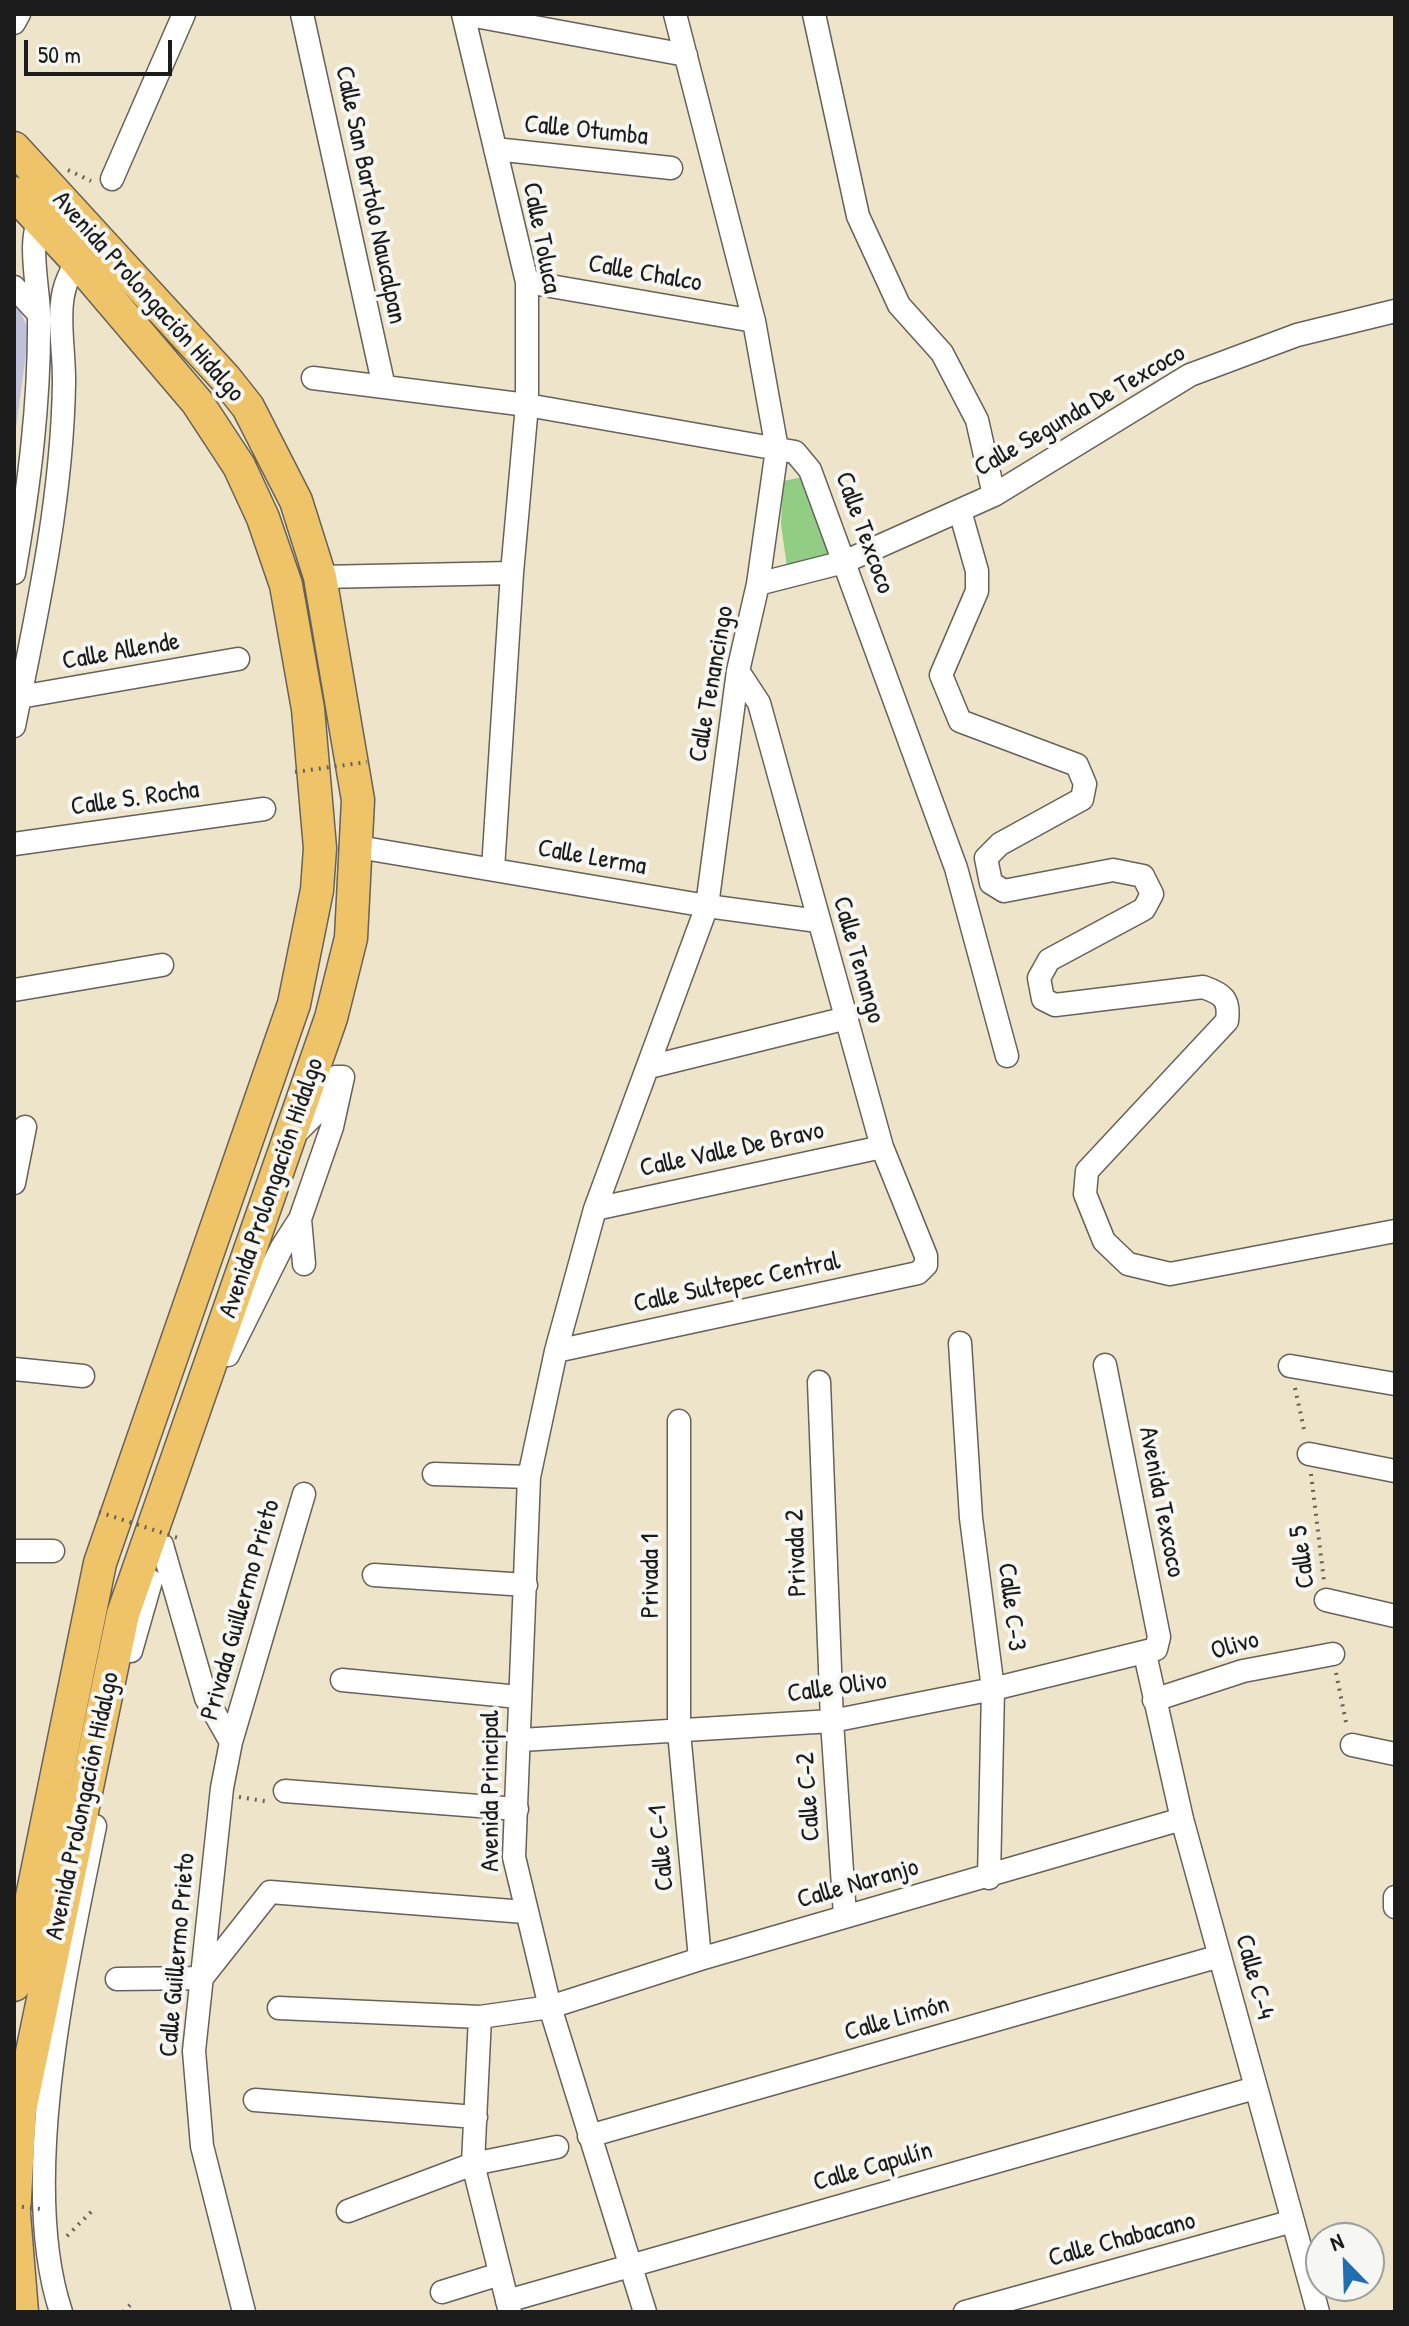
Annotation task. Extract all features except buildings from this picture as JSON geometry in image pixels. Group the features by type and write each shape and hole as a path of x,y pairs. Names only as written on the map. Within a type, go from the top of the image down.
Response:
{"highway":[{"name":"Avenida Prolongación Hidalgo","path":"14,148 49,208 88,250 188,336 248,407 296,501 320,577 358,800 351,938 331,1018 123,1614 20,2110 14,2214 22,2312"},
{"name":"Avenida Prolongación Hidalgo","path":"14,193 49,208"},
{"name":"Avenida Prolongación Hidalgo","path":"14,1985 100,1563 294,1004 310,933 320,848 310,724 286,585 263,518 220,433 88,250"},
{"path":"310,933 351,938"}],"street":[{"path":"14,23 19,14"},
{"path":"112,179 184,14"},
{"name":"Calle San Bartolo Naucalpan","path":"302,14 384,387"},
{"path":"464,14 686,55"},
{"name":"Calle Toluca","path":"464,14 527,282 527,405 512,573 493,869"},
{"name":"Calle Tenancingo","path":"556,1351 595,1209 707,906 738,671 758,584 777,449 754,321 675,14"},
{"path":"814,14 858,216 870,248 899,305 942,353 977,420 994,495"},
{"name":"Calle Otumba","path":"495,149 671,168"},
{"path":"14,573 32,468 39,314 35,248 49,208"},
{"path":"14,726 50,540 60,460 63,285 88,250"},
{"name":"Calle Chalco","path":"527,282 754,321"},
{"path":"14,287 39,314"},
{"name":"Calle Segunda De Texcoco","path":"758,584 844,562 994,495 1190,375 1297,335 1395,311"},
{"name":"Calle Texcoco","path":"313,378 527,405 795,452 810,470 956,868 1007,1056"},
{"path":"960,511 977,571 977,591 941,675 951,704 960,721 1077,765 1085,784 1082,799 1000,844 986,858 991,883 1004,891 1113,870 1143,876 1152,894 1144,909 1049,960 1039,978 1043,999 1055,1005 1203,987 1223,994 1229,1005 1227,1021 1087,1171 1085,1194 1104,1241 1128,1264 1170,1274 1395,1231"},
{"path":"320,577 512,573"},
{"name":"Calle Allende","path":"17,698 238,659"},
{"name":"Calle Tenango","path":"738,671 759,703 882,1147 926,1256 926,1265"},
{"name":"Calle S. Rocha","path":"14,844 264,809"},
{"name":"Calle Lerma","path":"358,847 707,906 818,921"},
{"path":"14,990 162,965"},
{"path":"649,1067 847,1018"},
{"path":"61,2312 49,2255 47,2137 68,1960 136,1628 170,1542 231,1345 300,1219 332,1127 343,1077 336,1077 319,1110 287,1141"},
{"path":"14,1183 25,1127"},
{"name":"Calle Valle De Bravo","path":"595,1209 882,1147"},
{"path":"300,1219 304,1264"},
{"name":"Calle Sultepec Central","path":"556,1351 918,1273 926,1265"},
{"name":"Calle C-3","path":"960,1343 971,1518 993,1689 989,1878"},
{"name":"Avenida Principal","path":"556,1351 529,1477 514,1857 550,2007 589,2136 633,2264 645,2312"},
{"name":"Avenida Texcoco","path":"1105,1365 1159,1637 1150,1651"},
{"path":"1290,1366 1395,1384"},
{"path":"14,1369 83,1376"},
{"name":"Privada 2","path":"819,1382 832,1721"},
{"name":"Privada 1","path":"679,1421 679,1732"},
{"path":"1309,1454 1395,1471"},
{"path":"434,1474 529,1477"},
{"name":"Privada Guillermo Prieto","path":"231,1742 304,1494"},
{"path":"170,1542 206,1698 231,1742"},
{"path":"14,1551 53,1551"},
{"path":"374,1575 526,1585"},
{"path":"1326,1600 1395,1616"},
{"name":"Calle Olivo","path":"521,1740 832,1721 993,1689 1150,1651"},
{"name":"Calle C-4","path":"1150,1651 1154,1700 1182,1819 1318,2312"},
{"name":"Olivo","path":"1154,1700 1243,1671 1333,1654"},
{"path":"342,1680 519,1697"},
{"name":"Calle C-2","path":"832,1721 845,1916"},
{"name":"Calle C-1","path":"679,1732 700,1959"},
{"name":"Calle Guillermo Prieto","path":"231,1742 221,1793 194,2051 202,2146 244,2312"},
{"path":"1352,1745 1395,1754"},
{"path":"285,1791 517,1809"},
{"name":"Calle Naranjo","path":"279,2008 480,2017 550,2007 700,1959 989,1878 1182,1819"},
{"path":"117,1979 202,1978 270,1892 525,1912"},
{"name":"Calle Limón","path":"589,2136 1220,1956"},
{"path":"480,2017 474,2082 476,2117 473,2164 509,2307"},
{"name":"Calle Capulín","path":"509,2307 633,2264 1255,2088"},
{"path":"255,2100 476,2117"},
{"path":"348,2211 473,2164 557,2147"},
{"name":"Calle Chabacano","path":"965,2312 1293,2221"},
{"path":"442,2292 500,2274"}],"path":[{"path":"294,783 295,772 367,762"},
{"name":"Calle 5","path":"1290,1366 1309,1454 1326,1600"},
{"path":"99,1512 170,1542"},
{"path":"1333,1654 1352,1745"},
{"path":"221,1793 258,1801 282,1802 285,1791"},
{"path":"14,2206 41,2209"},
{"path":"49,2255 94,2209"},
{"path":"123,2312 130,2305"}],"shaded area":[{"path":"14,297 29,331 14,443"}],"green space":[{"path":"803,477 831,555 787,567 781,524 783,481"}]}
